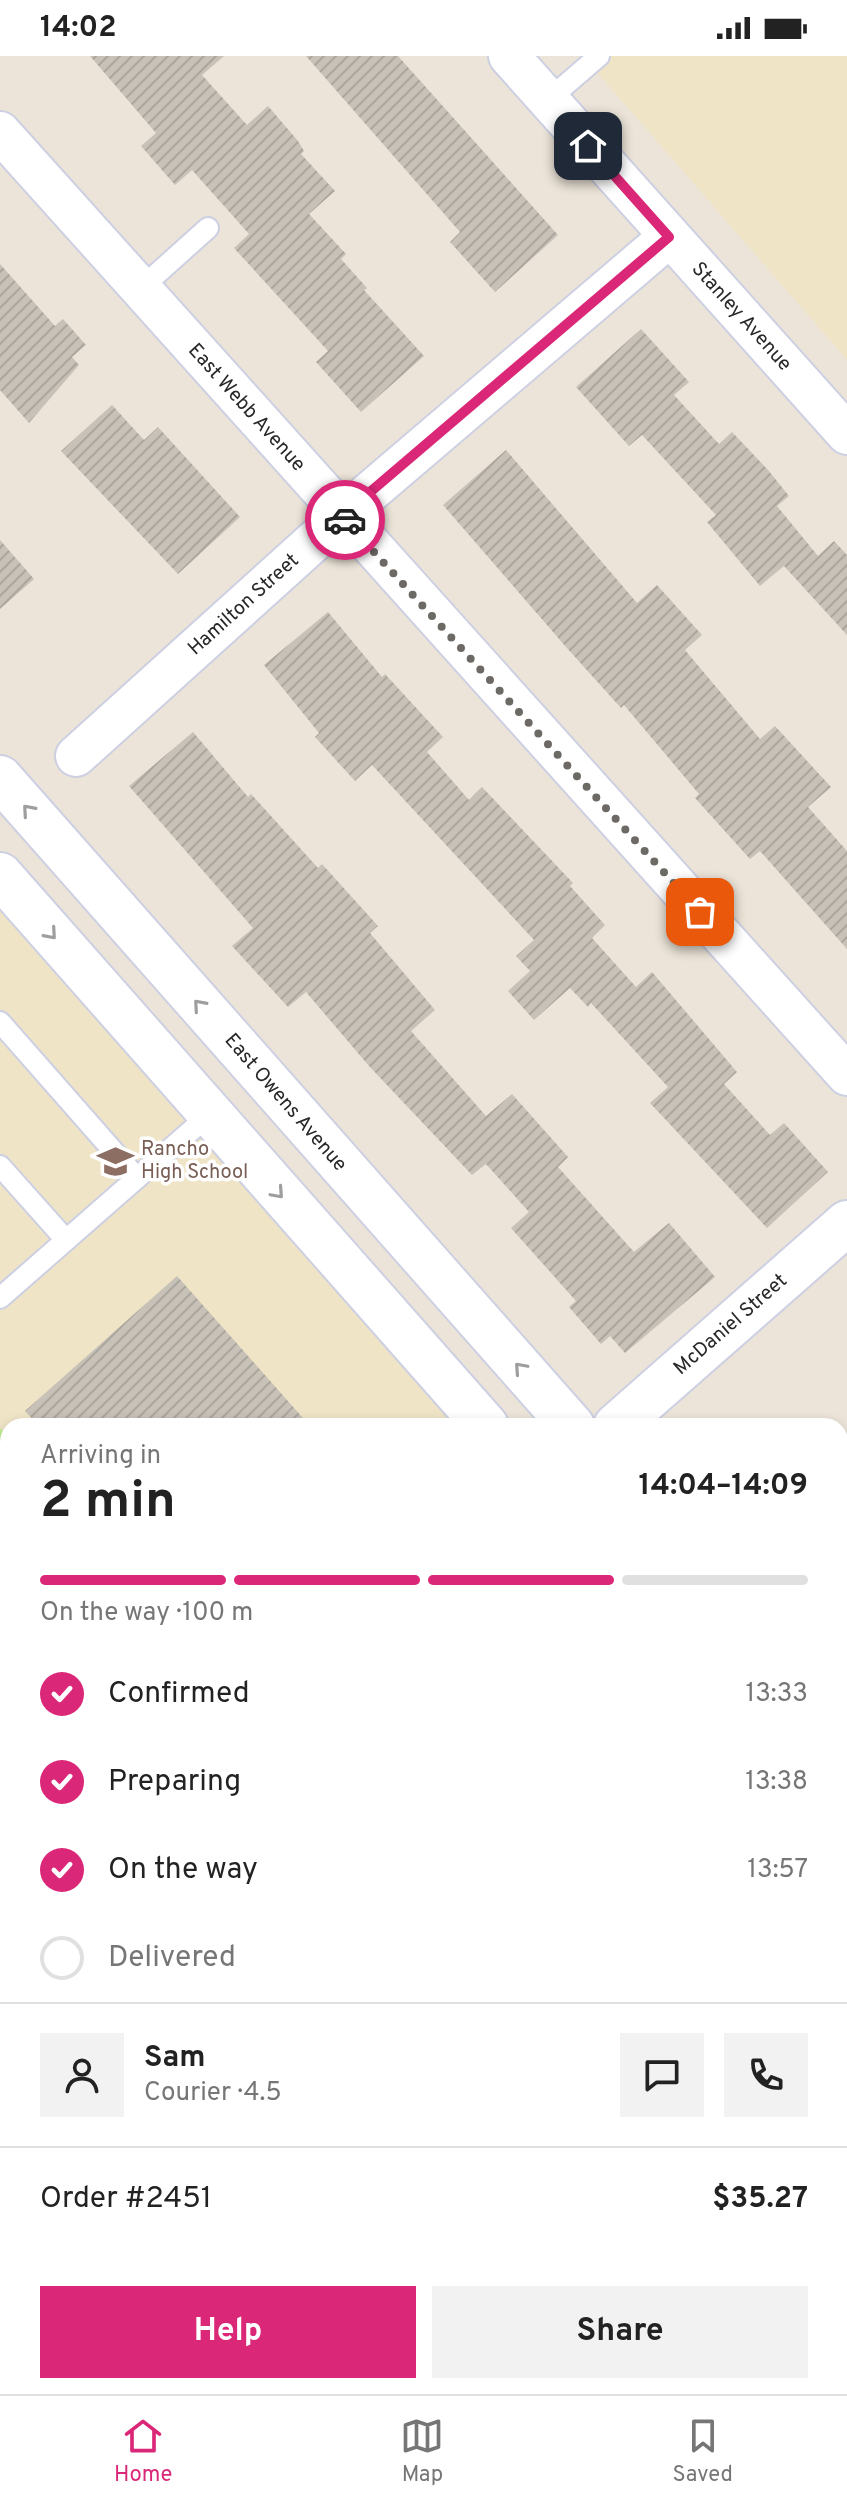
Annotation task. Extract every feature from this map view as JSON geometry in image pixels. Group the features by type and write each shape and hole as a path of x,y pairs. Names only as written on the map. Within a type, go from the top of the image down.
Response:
{"main road":[{"name":"East Owens Avenue","path":"0,778 565,1418"},
{"path":"0,875 479,1418"},
{"path":"209,1115 298,1118"},
{"name":"McDaniel Street","path":"625,1418 847,1223"}],"street":[{"name":"Stanley Avenue","path":"509,56 847,434"},
{"name":"East Webb Avenue","path":"0,132 847,1075"},
{"name":"Hamilton Street","path":"76,756 342,516 669,237"}],"lane":[{"path":"548,100 599,56"},
{"path":"140,289 208,228"},
{"path":"0,1022 137,1178"},
{"path":"0,1298 209,1115"},
{"path":"0,1166 66,1240"}],"shaded area":[{"path":"583,56 847,56 847,360"},
{"name":"Rancho High School","path":"0,898 452,1418 0,1418"}],"building":[{"path":"90,56 224,56 202,75 247,125 268,106 298,141 304,151 301,154 335,191 309,214 346,254 341,259 367,288 364,290 424,356 361,412 316,362 328,351 234,248 249,234 192,170 175,185 141,146 156,133"},
{"path":"306,56 398,56 558,235 495,292 450,242 460,232"},
{"path":"0,264 55,326 63,319 86,345 72,357 79,365 29,423 0,390"},
{"path":"641,329 689,382 674,395 719,444 732,432 768,470 789,496 777,506 818,556 834,541 847,555 847,635 784,566 760,586 707,522 716,515 642,435 629,446 576,387"},
{"path":"112,405 144,440 158,427 240,517 178,574 61,451"},
{"path":"506,450 637,603 657,585 702,635 685,650 760,739 775,726 831,787 808,807 847,851 847,949 760,851 750,859 695,798 699,794 624,705 621,708 443,505"},
{"path":"0,540 34,579 0,609"},
{"path":"328,612 382,677 385,674 443,737 427,752 469,800 482,787 573,883 570,886 605,925 592,938 636,987 652,972 737,1072 724,1084 770,1135 784,1123 828,1172 767,1228 650,1103 668,1087 591,1003 588,1007 570,988 534,1020 508,991 530,971 516,956 534,940 372,765 355,781 315,737 319,733 264,665"},
{"path":"193,732 248,797 251,794 318,868 322,864 378,926 370,933 435,1010 411,1031 486,1116 512,1094 568,1157 558,1167 634,1252 669,1223 715,1277 625,1353 610,1336 601,1344 569,1307 576,1301 511,1228 529,1212 486,1164 472,1175 369,1066 306,992 288,1007 232,946 253,928 129,786"},
{"path":"177,1276 303,1418 32,1418 25,1411"}],"way so far":[{"path":"345,520 700,912"}],"place":[{"name":"Rancho High School","path":"115,1162"}],"route":[{"path":"345,520 342,516 669,237 588,146"}]}
